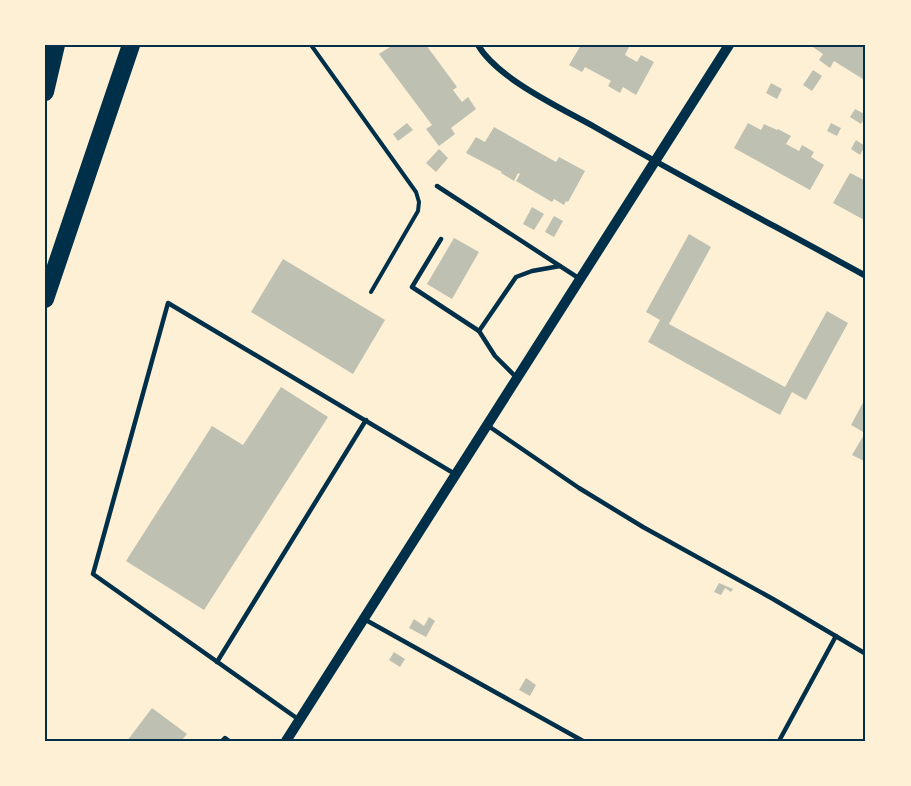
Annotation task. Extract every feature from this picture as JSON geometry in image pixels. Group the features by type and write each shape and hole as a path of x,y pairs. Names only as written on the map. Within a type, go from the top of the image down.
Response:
{"highway":[{"path":"45,92 56,45"},
{"path":"45,299 131,45"}],"street":[{"path":"478,45 501,71 533,92 655,162 866,276"},
{"path":"286,741 729,45"}],"lane":[{"path":"436,186 580,279"},
{"path":"441,239 412,287 479,331 495,356 517,378"},
{"path":"479,331 516,277 532,271 560,266"},
{"path":"300,720 93,574 168,303 455,474"},
{"path":"217,662 366,420"},
{"path":"487,425 579,488 643,527 866,654"},
{"path":"364,619 583,741"},
{"path":"779,741 836,636"},
{"path":"222,741 225,738 229,741"}],"path":[{"path":"311,45 377,135 416,192 419,202 418,211 371,292"}],"building":[{"path":"393,45 426,45 457,87 453,90 462,102 468,97 476,109 451,128 455,134 439,146 426,129 432,125 379,54"},
{"path":"581,45 624,45 629,47 625,55 637,62 641,55 654,62 636,95 623,87 620,93 608,86 611,81 585,67 582,72 569,65"},
{"path":"810,45 866,45 866,81 834,61 830,68 819,60 823,54"},
{"path":"813,70 822,76 812,91 803,85"},
{"path":"771,83 782,89 777,99 766,93"},
{"path":"855,109 866,115 861,124 850,117"},
{"path":"407,123 413,130 398,141 393,134"},
{"path":"748,123 761,130 764,124 778,129 791,136 786,144 799,151 802,145 814,152 811,157 824,165 810,190 734,148"},
{"path":"831,123 841,128 837,136 827,131"},
{"path":"494,127 556,162 559,157 585,171 568,202 566,201 564,205 554,199 552,202 516,181 520,174 518,173 514,181 466,153 476,137 485,142"},
{"path":"856,140 865,146 860,155 851,149"},
{"path":"439,149 448,158 436,172 426,163"},
{"path":"850,173 866,181 866,221 833,203"},
{"path":"532,207 544,214 534,230 523,224"},
{"path":"554,216 563,221 554,237 545,232"},
{"path":"689,234 711,247 669,324 785,387 827,311 848,323 806,400 792,392 780,415 648,342 660,320 646,312"},
{"path":"454,238 479,252 452,299 427,284"},
{"path":"283,259 385,320 353,374 251,312"},
{"path":"281,387 328,417 204,610 126,561 212,426 243,445"},
{"path":"866,397 866,462 852,455 865,433 851,425"},
{"path":"719,583 733,589 731,592 725,588 721,595 714,592"},
{"path":"429,617 435,621 426,637 409,628 414,619 424,626"},
{"path":"394,652 405,659 400,667 389,660"},
{"path":"526,678 536,685 530,696 519,690"},
{"path":"152,708 187,734 181,741 127,741"}]}
